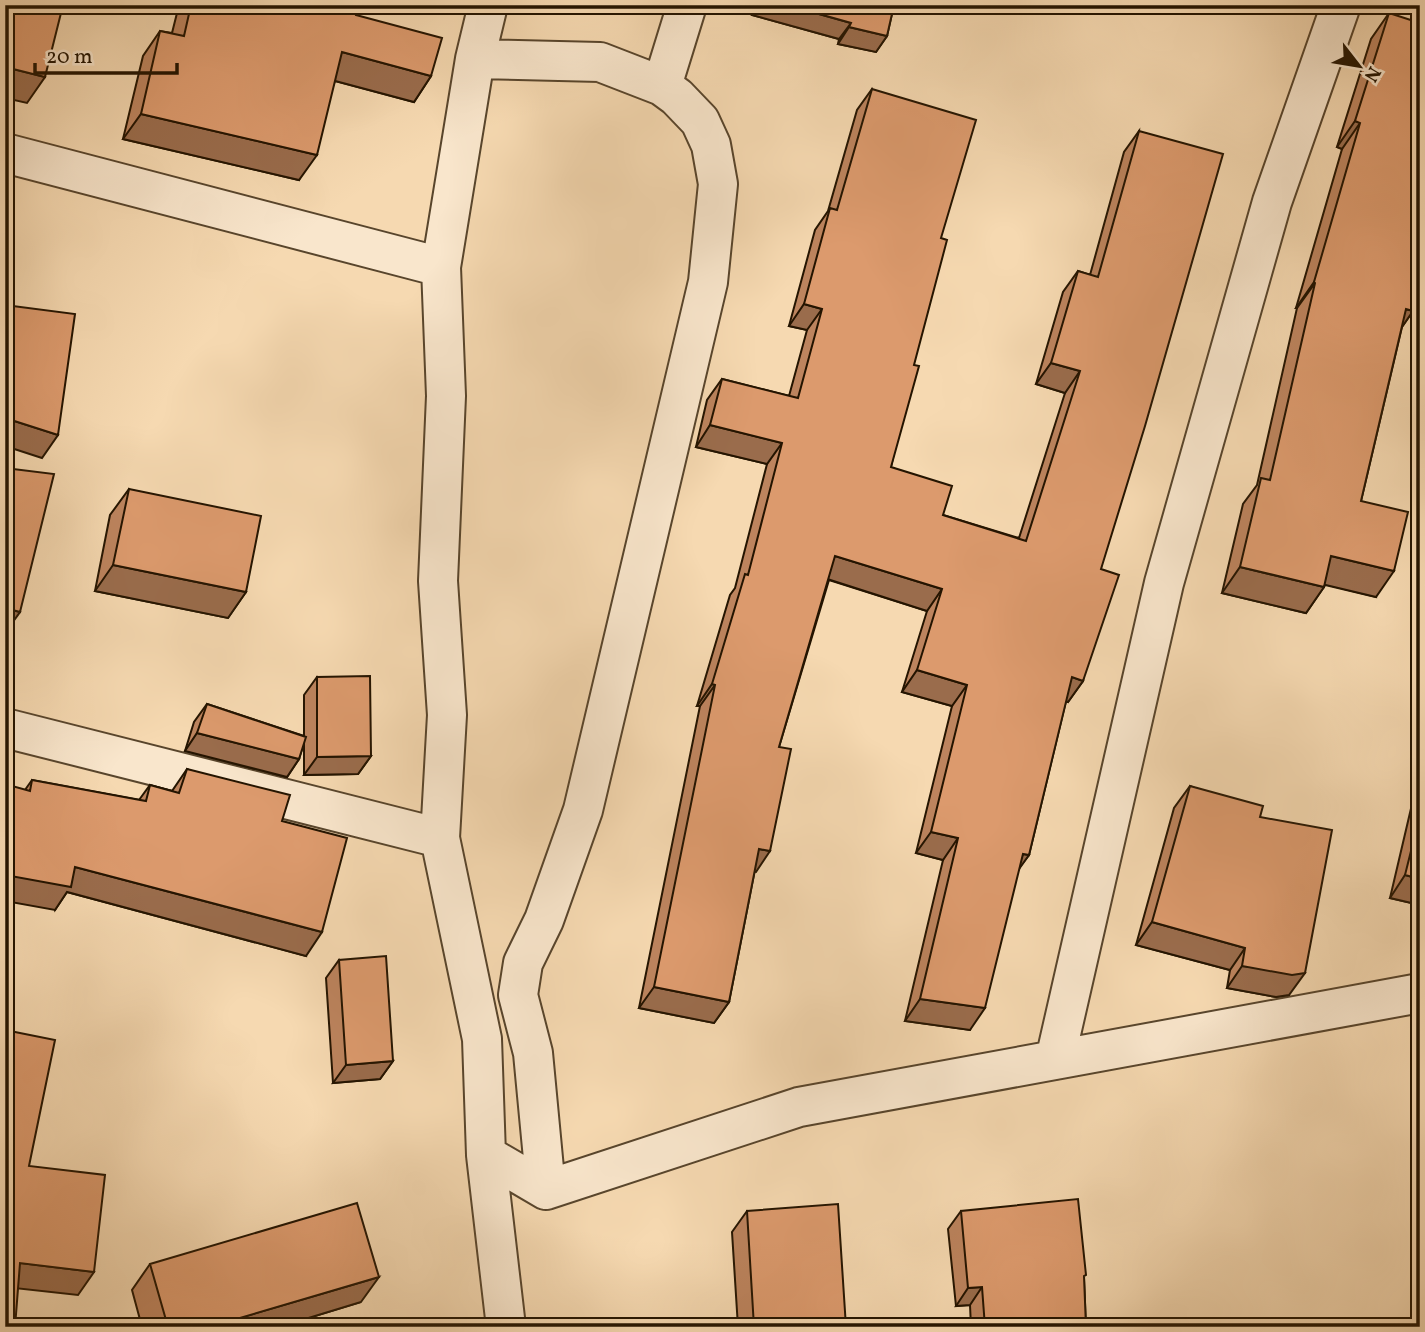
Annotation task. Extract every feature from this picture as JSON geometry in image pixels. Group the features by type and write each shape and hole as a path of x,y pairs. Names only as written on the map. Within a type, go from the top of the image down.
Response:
{"street":[{"path":"488,5 475,59 441,267 446,396 438,581 447,715 440,838 482,1039 486,1155 506,1327"},
{"path":"662,86 687,5"},
{"path":"1055,1060 1164,583 1272,202 1341,5"},
{"path":"475,59 600,62 662,86 700,121 710,145 718,184 708,282 583,810 544,920 523,963 518,995 533,1053 546,1190"},
{"path":"5,153 441,267"},
{"path":"5,728 440,838"},
{"path":"486,1155 546,1190 799,1107 1420,993"}],"building":[{"path":"5,5 63,5 45,77 5,67"},
{"path":"191,5 358,5 356,15 442,38 431,76 342,52 317,155 141,114 160,31 184,36"},
{"path":"787,5 894,5 887,36 849,27 851,23"},
{"path":"1389,13 1420,23 1420,288 1413,311 1406,309 1361,501 1408,512 1394,571 1331,556 1324,587 1240,567 1261,478 1270,480 1314,282 1360,123 1355,121"},
{"path":"872,89 976,120 941,238 947,240 914,365 919,366 891,467 952,486 943,515 1026,541 1080,371 1051,363 1078,271 1098,277 1139,131 1223,154 1101,569 1119,575 1083,681 1072,677 1029,855 1023,854 985,1008 920,999 958,838 931,832 967,685 917,670 942,589 835,556 779,747 791,749 770,851 759,849 729,1002 654,987 715,685 712,684 745,574 748,575 782,443 710,425 722,379 798,398 822,309 804,304 830,208 837,210"},
{"path":"5,305 75,314 58,435 5,418"},
{"path":"5,468 54,474 20,612 5,608"},
{"path":"129,489 261,516 246,592 113,565"},
{"path":"370,676 371,756 317,757 317,677"},
{"path":"207,704 306,737 299,759 197,733"},
{"path":"187,769 290,795 282,821 347,838 322,932 75,867 71,887 5,875 5,784 30,791 32,780 146,801 150,785 179,793"},
{"path":"1190,786 1263,806 1260,817 1332,830 1305,973 1292,975 1242,966 1245,948 1152,922"},
{"path":"1420,815 1420,879 1405,875"},
{"path":"386,956 393,1061 346,1065 339,960"},
{"path":"5,1030 55,1040 29,1166 105,1175 94,1272 20,1263 15,1327 5,1327"},
{"path":"1078,1199 1086,1275 1086,1327 985,1327 982,1287 968,1288 961,1211"},
{"path":"357,1203 379,1277 209,1327 168,1327 150,1264"},
{"path":"838,1204 846,1327 754,1327 747,1211"}]}
